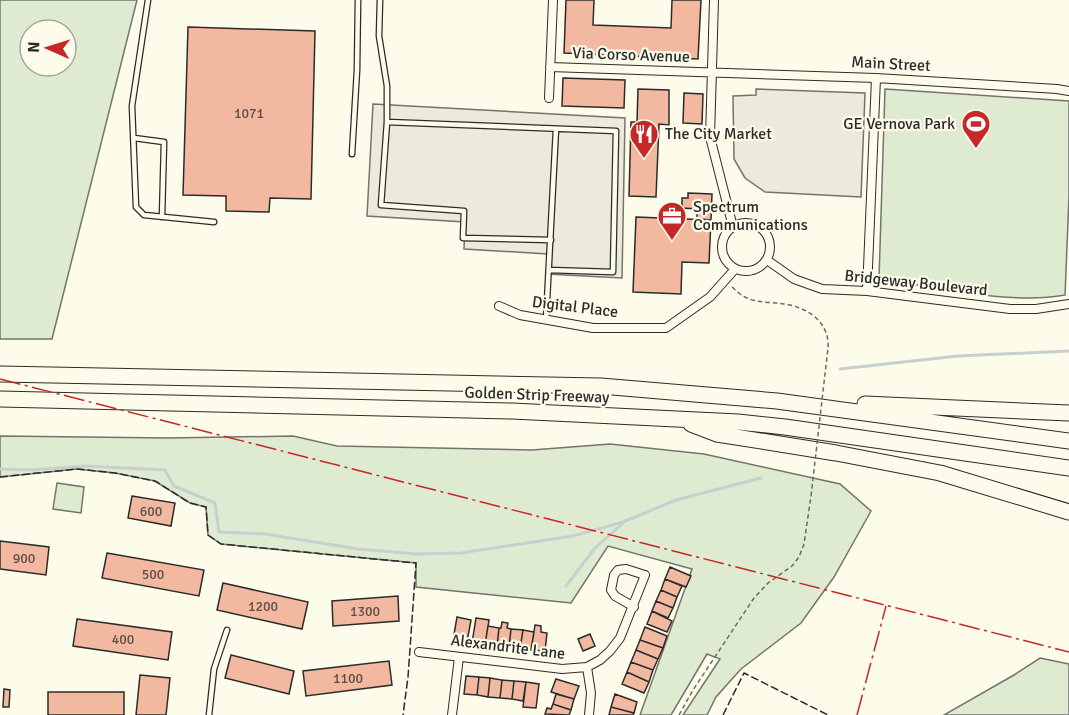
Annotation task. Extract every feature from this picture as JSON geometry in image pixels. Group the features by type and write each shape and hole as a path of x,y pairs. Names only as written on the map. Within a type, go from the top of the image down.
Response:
{"highway":[{"name":"Golden Strip Freeway","path":"0,374 557,385 675,392 777,401 1069,441"},
{"name":"Golden Strip Freeway","path":"0,399 512,411 680,419 785,427 1069,468"},
{"path":"777,401 1069,413"},
{"path":"680,419 717,434 940,473 1069,512"}],"street":[{"path":"549,98 553,0"},
{"path":"714,0 710,137 733,227"},
{"name":"Via Corso Avenue","path":"550,67 712,72"},
{"name":"Main Street","path":"712,72 876,78 1069,91"},
{"path":"867,291 876,78"},
{"path":"748,223 763,230 770,244 767,260 756,269 742,271 735,269 729,264 722,249 727,233 733,227 748,223"},
{"name":"Bridgeway Boulevard","path":"767,260 794,279 822,289 867,291 1010,309 1036,309 1069,304"},
{"name":"Digital Place","path":"499,306 520,315 593,328 666,328 710,297 735,269"},
{"name":"Alexandrite Lane","path":"419,652 562,669 587,667 600,660 620,638 634,606 645,575 626,569 618,570 614,575 611,590 615,596 634,606"},
{"path":"452,715 459,657"},
{"path":"587,667 591,693 589,715"}],"lane":[{"path":"148,0 132,106 136,207 144,215 214,222"},
{"path":"352,154 358,0"},
{"path":"380,0 379,36 387,87 381,205 464,211 463,238 550,240"},
{"path":"387,122 616,131 613,272 549,270"},
{"path":"546,320 556,129"},
{"path":"134,138 164,142 162,217"},
{"path":"209,715 213,669 227,630"}],"path":[{"path":"679,715 754,598 768,583 792,566 799,557 804,544 828,348 828,334 824,325 814,316 786,304 747,298 725,280"}],"green space":[{"path":"0,0 137,0 52,339 0,339"},
{"name":"GE Vernova Park","path":"885,89 1069,101 1069,197 1065,295 1020,298 879,279"},
{"path":"0,436 169,438 293,436 337,446 532,450 610,444 704,454 840,484 871,511 834,577 801,623 741,669 716,697 707,715 683,715 720,659 707,654 671,715 640,715 692,569 608,546 571,603 416,587 416,563 221,544 208,535 206,507 190,503 155,481 115,473 77,469 0,477"},
{"path":"57,483 84,487 81,513 53,509"},
{"path":"1040,658 1069,664 1069,715 944,715 1014,675"}],"shaded area":[{"path":"756,89 865,93 861,197 765,192 745,178 734,159 733,96 756,95"},
{"path":"373,104 625,118 622,278 547,274 548,254 464,249 465,222 367,216"}],"building":[{"path":"566,0 594,0 593,25 671,28 672,0 701,0 698,59 564,53"},
{"path":"188,27 315,31 311,199 270,198 269,212 226,211 226,196 183,195"},
{"path":"563,78 625,80 624,108 562,106"},
{"name":"The City Market","path":"638,89 669,90 669,125 659,124 656,197 629,196 631,122 637,122"},
{"path":"684,93 703,94 702,124 683,123"},
{"path":"688,193 712,194 711,220 697,219 697,209 682,208 682,198 688,198"},
{"name":"Spectrum Communications","path":"636,217 711,220 709,263 682,262 681,294 633,292"},
{"path":"132,496 175,503 171,526 128,518"},
{"path":"0,541 49,547 46,575 0,569"},
{"path":"107,553 204,570 199,596 102,578"},
{"path":"670,567 691,576 686,587 665,579"},
{"path":"665,579 682,586 677,597 661,590"},
{"path":"223,583 308,602 302,629 217,610"},
{"path":"661,590 677,597 673,608 656,601"},
{"path":"398,596 399,621 333,626 332,601"},
{"path":"656,601 673,608 668,618 652,611"},
{"path":"652,611 672,621 667,632 647,624"},
{"path":"457,617 471,620 467,642 453,640"},
{"path":"476,618 489,620 485,645 472,643"},
{"path":"77,619 172,632 168,660 73,646"},
{"path":"502,622 508,623 507,628 511,629 509,647 497,646"},
{"path":"535,625 541,626 541,632 547,633 545,651 531,650"},
{"path":"488,626 499,628 497,646 485,645"},
{"path":"645,627 667,636 663,648 640,640"},
{"path":"511,629 523,630 520,649 509,647"},
{"path":"523,630 534,632 531,650 520,649"},
{"path":"590,634 595,646 583,651 578,639"},
{"path":"640,640 663,648 658,659 636,650"},
{"path":"636,650 658,659 653,670 631,662"},
{"path":"231,655 294,671 289,694 225,678"},
{"path":"389,661 392,685 306,696 303,671"},
{"path":"631,662 653,670 649,682 627,672"},
{"path":"627,672 649,682 644,693 622,684"},
{"path":"140,675 170,678 166,715 136,715"},
{"path":"466,676 479,677 477,695 464,694"},
{"path":"479,677 490,678 488,697 477,695"},
{"path":"490,678 502,680 500,698 488,697"},
{"path":"556,679 579,686 574,699 551,692"},
{"path":"502,680 514,681 512,699 500,698"},
{"path":"514,681 526,682 523,701 512,699"},
{"path":"526,682 539,684 536,708 523,707"},
{"path":"4,689 10,690 9,707 3,707"},
{"path":"48,692 124,692 124,715 48,715"},
{"path":"556,694 574,699 571,710 553,704"},
{"path":"615,694 637,702 634,713 611,707"},
{"path":"553,704 571,710 569,715 545,714 547,708 551,709"},
{"path":"611,707 634,713 633,715 609,715"}],"waterway":[{"path":"840,369 958,356 1069,351"},
{"path":"0,469 31,470 86,466 165,470 174,486 215,503 219,532 265,534 358,549 417,554 461,553 573,536 623,522 676,500 761,478"},
{"path":"566,586 595,548 622,524"}],"fence":[{"path":"0,477 77,469 115,473 155,481 190,503 206,507 208,535 221,544 416,563 403,715"},
{"path":"723,715 744,673 828,715"}],"power":[{"path":"0,379 1069,652"},
{"path":"857,715 886,606"}],"place":[{"name":"GE Vernova Park","path":"976,150"},
{"name":"The City Market","path":"644,160"},
{"name":"Spectrum Communications","path":"672,242"}]}
